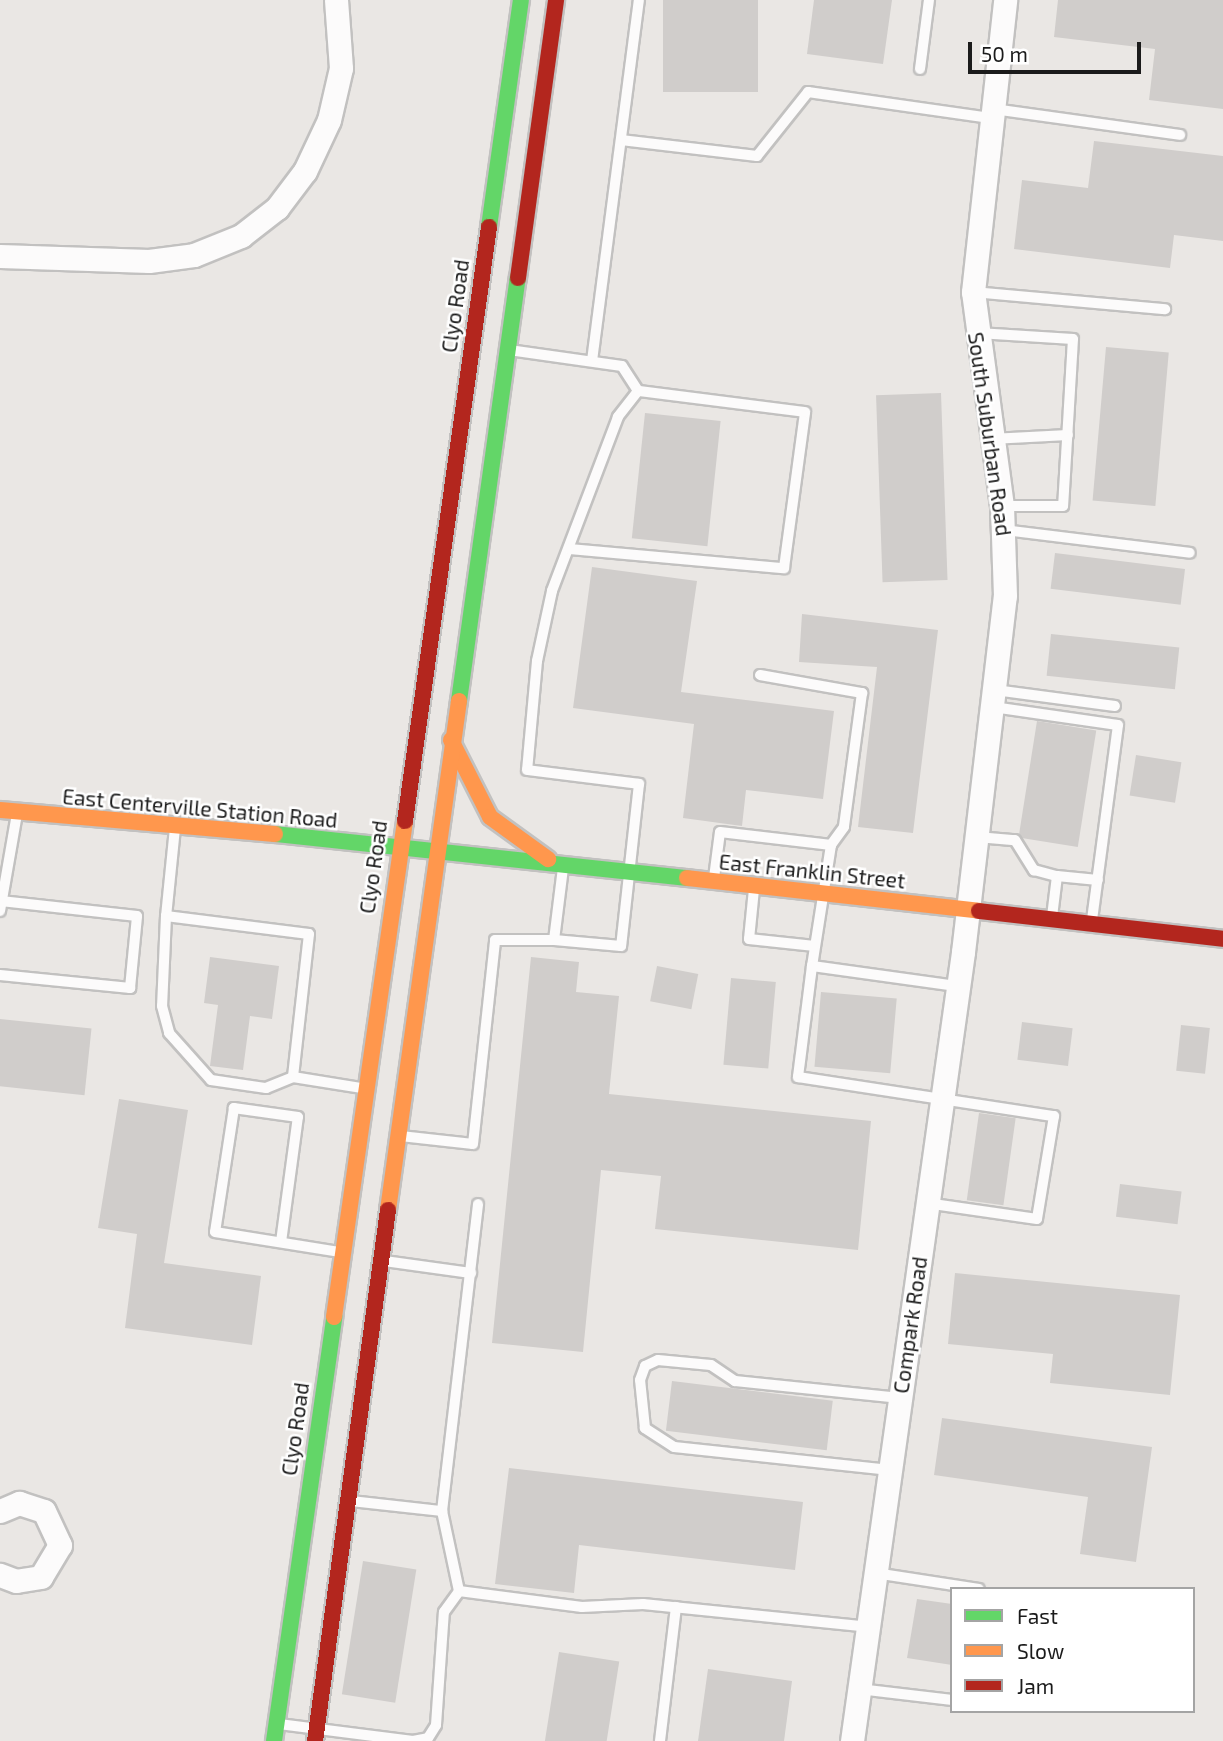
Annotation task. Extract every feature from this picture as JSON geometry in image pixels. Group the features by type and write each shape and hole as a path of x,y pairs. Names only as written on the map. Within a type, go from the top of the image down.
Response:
{"street":[{"path":"0,256 149,261 194,255 241,236 284,199 329,120 341,68 335,0"},
{"name":"Clyo Road","path":"274,1741 362,1088 521,0"},
{"path":"316,1736 450,739 556,0"},
{"name":"South Suburban Road","path":"968,910 1005,596 1002,506 975,333 973,292 1005,0"},
{"path":"450,739 491,817 560,864"},
{"name":"East Centerville Station Road","path":"0,810 175,828 397,845"},
{"name":"East Franklin Street","path":"397,845 1223,939"},
{"name":"Compark Road","path":"852,1741 968,910"},
{"path":"0,1511 19,1503 44,1511 60,1545 41,1577 16,1581 0,1575"}],"lane":[{"path":"592,361 639,0"},
{"path":"920,69 929,0"},
{"path":"621,140 757,156 808,92 1180,135"},
{"path":"973,292 1165,309"},
{"path":"975,333 1073,339 1063,506 1002,506"},
{"path":"506,350 622,366 638,391"},
{"path":"569,549 784,568 805,412 638,391"},
{"path":"396,1136 473,1144 495,940 554,940 621,946 639,784 527,770 537,661 569,549 618,417 638,391"},
{"path":"991,439 1068,435"},
{"path":"1004,530 1190,554"},
{"path":"760,675 862,693 844,827 831,845 798,1077 1054,1116 1037,1219 926,1203"},
{"path":"994,698 1115,706"},
{"path":"994,698 1118,725 1092,924"},
{"path":"0,975 130,988 137,916 1,906 18,812"},
{"path":"175,828 166,916 162,1006 169,1033 211,1080 266,1088 293,1077 362,1088"},
{"path":"714,881 720,832 831,845"},
{"path":"977,837 1015,840 1034,870 1057,876 1098,880"},
{"path":"554,940 560,864"},
{"path":"1052,919 1057,876"},
{"path":"755,886 749,939 815,946"},
{"path":"166,916 309,934 293,1077"},
{"path":"812,966 957,986"},
{"path":"281,1242 298,1117 234,1108 215,1232 340,1252"},
{"path":"276,1723 316,1736 413,1741 428,1738 436,1725 444,1612 459,1591 442,1511 478,1204"},
{"path":"378,1260 471,1273"},
{"path":"890,1470 674,1447 645,1428 640,1380 645,1366 658,1360 711,1365 734,1381 900,1398"},
{"path":"348,1501 442,1511"},
{"path":"875,1573 966,1587"},
{"path":"459,1591 582,1607 676,1607 868,1627"},
{"path":"660,1741 676,1607"},
{"path":"859,1689 950,1700"}],"building":[{"path":"663,0 758,0 758,92 663,92"},
{"path":"814,0 892,0 883,64 807,54"},
{"path":"1058,0 1223,0 1223,109 1149,100 1155,49 1054,37"},
{"path":"1094,141 1223,156 1223,241 1174,235 1170,268 1014,249 1022,180 1088,188"},
{"path":"1106,347 1169,352 1155,506 1093,500"},
{"path":"941,393 948,580 883,582 876,395"},
{"path":"645,413 721,421 707,546 632,538"},
{"path":"1055,553 1185,569 1181,605 1051,589"},
{"path":"592,567 697,581 681,692 834,711 823,799 746,790 742,826 683,818 694,724 573,708"},
{"path":"802,614 938,630 913,833 858,827 877,667 799,662"},
{"path":"1051,634 1179,647 1175,689 1047,676"},
{"path":"1037,721 1096,730 1078,847 1019,838"},
{"path":"1136,755 1181,762 1175,803 1130,795"},
{"path":"210,957 279,966 272,1019 250,1016 243,1070 210,1066 218,1005 204,1003"},
{"path":"531,957 579,962 576,992 619,996 609,1094 871,1121 858,1250 655,1229 661,1176 601,1170 583,1352 492,1343"},
{"path":"657,966 698,974 691,1009 650,1001"},
{"path":"731,978 776,982 768,1069 723,1065"},
{"path":"821,992 897,999 890,1073 814,1067"},
{"path":"0,1019 91,1029 84,1095 0,1086"},
{"path":"1022,1022 1073,1028 1068,1066 1017,1060"},
{"path":"1181,1025 1210,1028 1205,1074 1176,1071"},
{"path":"119,1099 188,1110 164,1263 261,1276 252,1345 125,1328 137,1234 98,1228"},
{"path":"979,1113 1016,1118 1003,1205 967,1200"},
{"path":"1120,1184 1182,1192 1178,1224 1116,1217"},
{"path":"955,1273 1180,1295 1170,1395 1050,1383 1053,1354 948,1344"},
{"path":"672,1381 833,1401 827,1450 666,1431"},
{"path":"942,1418 1152,1447 1136,1562 1080,1554 1088,1497 934,1475"},
{"path":"509,1468 803,1502 795,1570 579,1545 574,1593 495,1584"},
{"path":"363,1561 416,1569 395,1703 342,1694"},
{"path":"917,1599 950,1604 950,1665 907,1658"},
{"path":"559,1652 619,1662 607,1741 545,1741"},
{"path":"708,1669 792,1681 784,1741 698,1741"}],"traffic: fast":[{"path":"489,227 521,0"},
{"path":"459,701 518,278"},
{"path":"275,834 687,878"},
{"path":"274,1741 334,1317"}],"traffic: slow":[{"path":"388,1210 459,701"},
{"path":"451,740 490,817 548,859"},
{"path":"0,810 275,834"},
{"path":"334,1317 405,821"},
{"path":"687,878 979,911"}],"traffic: jam":[{"path":"518,278 556,0"},
{"path":"405,821 489,227"},
{"path":"979,911 1223,939"},
{"path":"315,1741 388,1210"}]}
